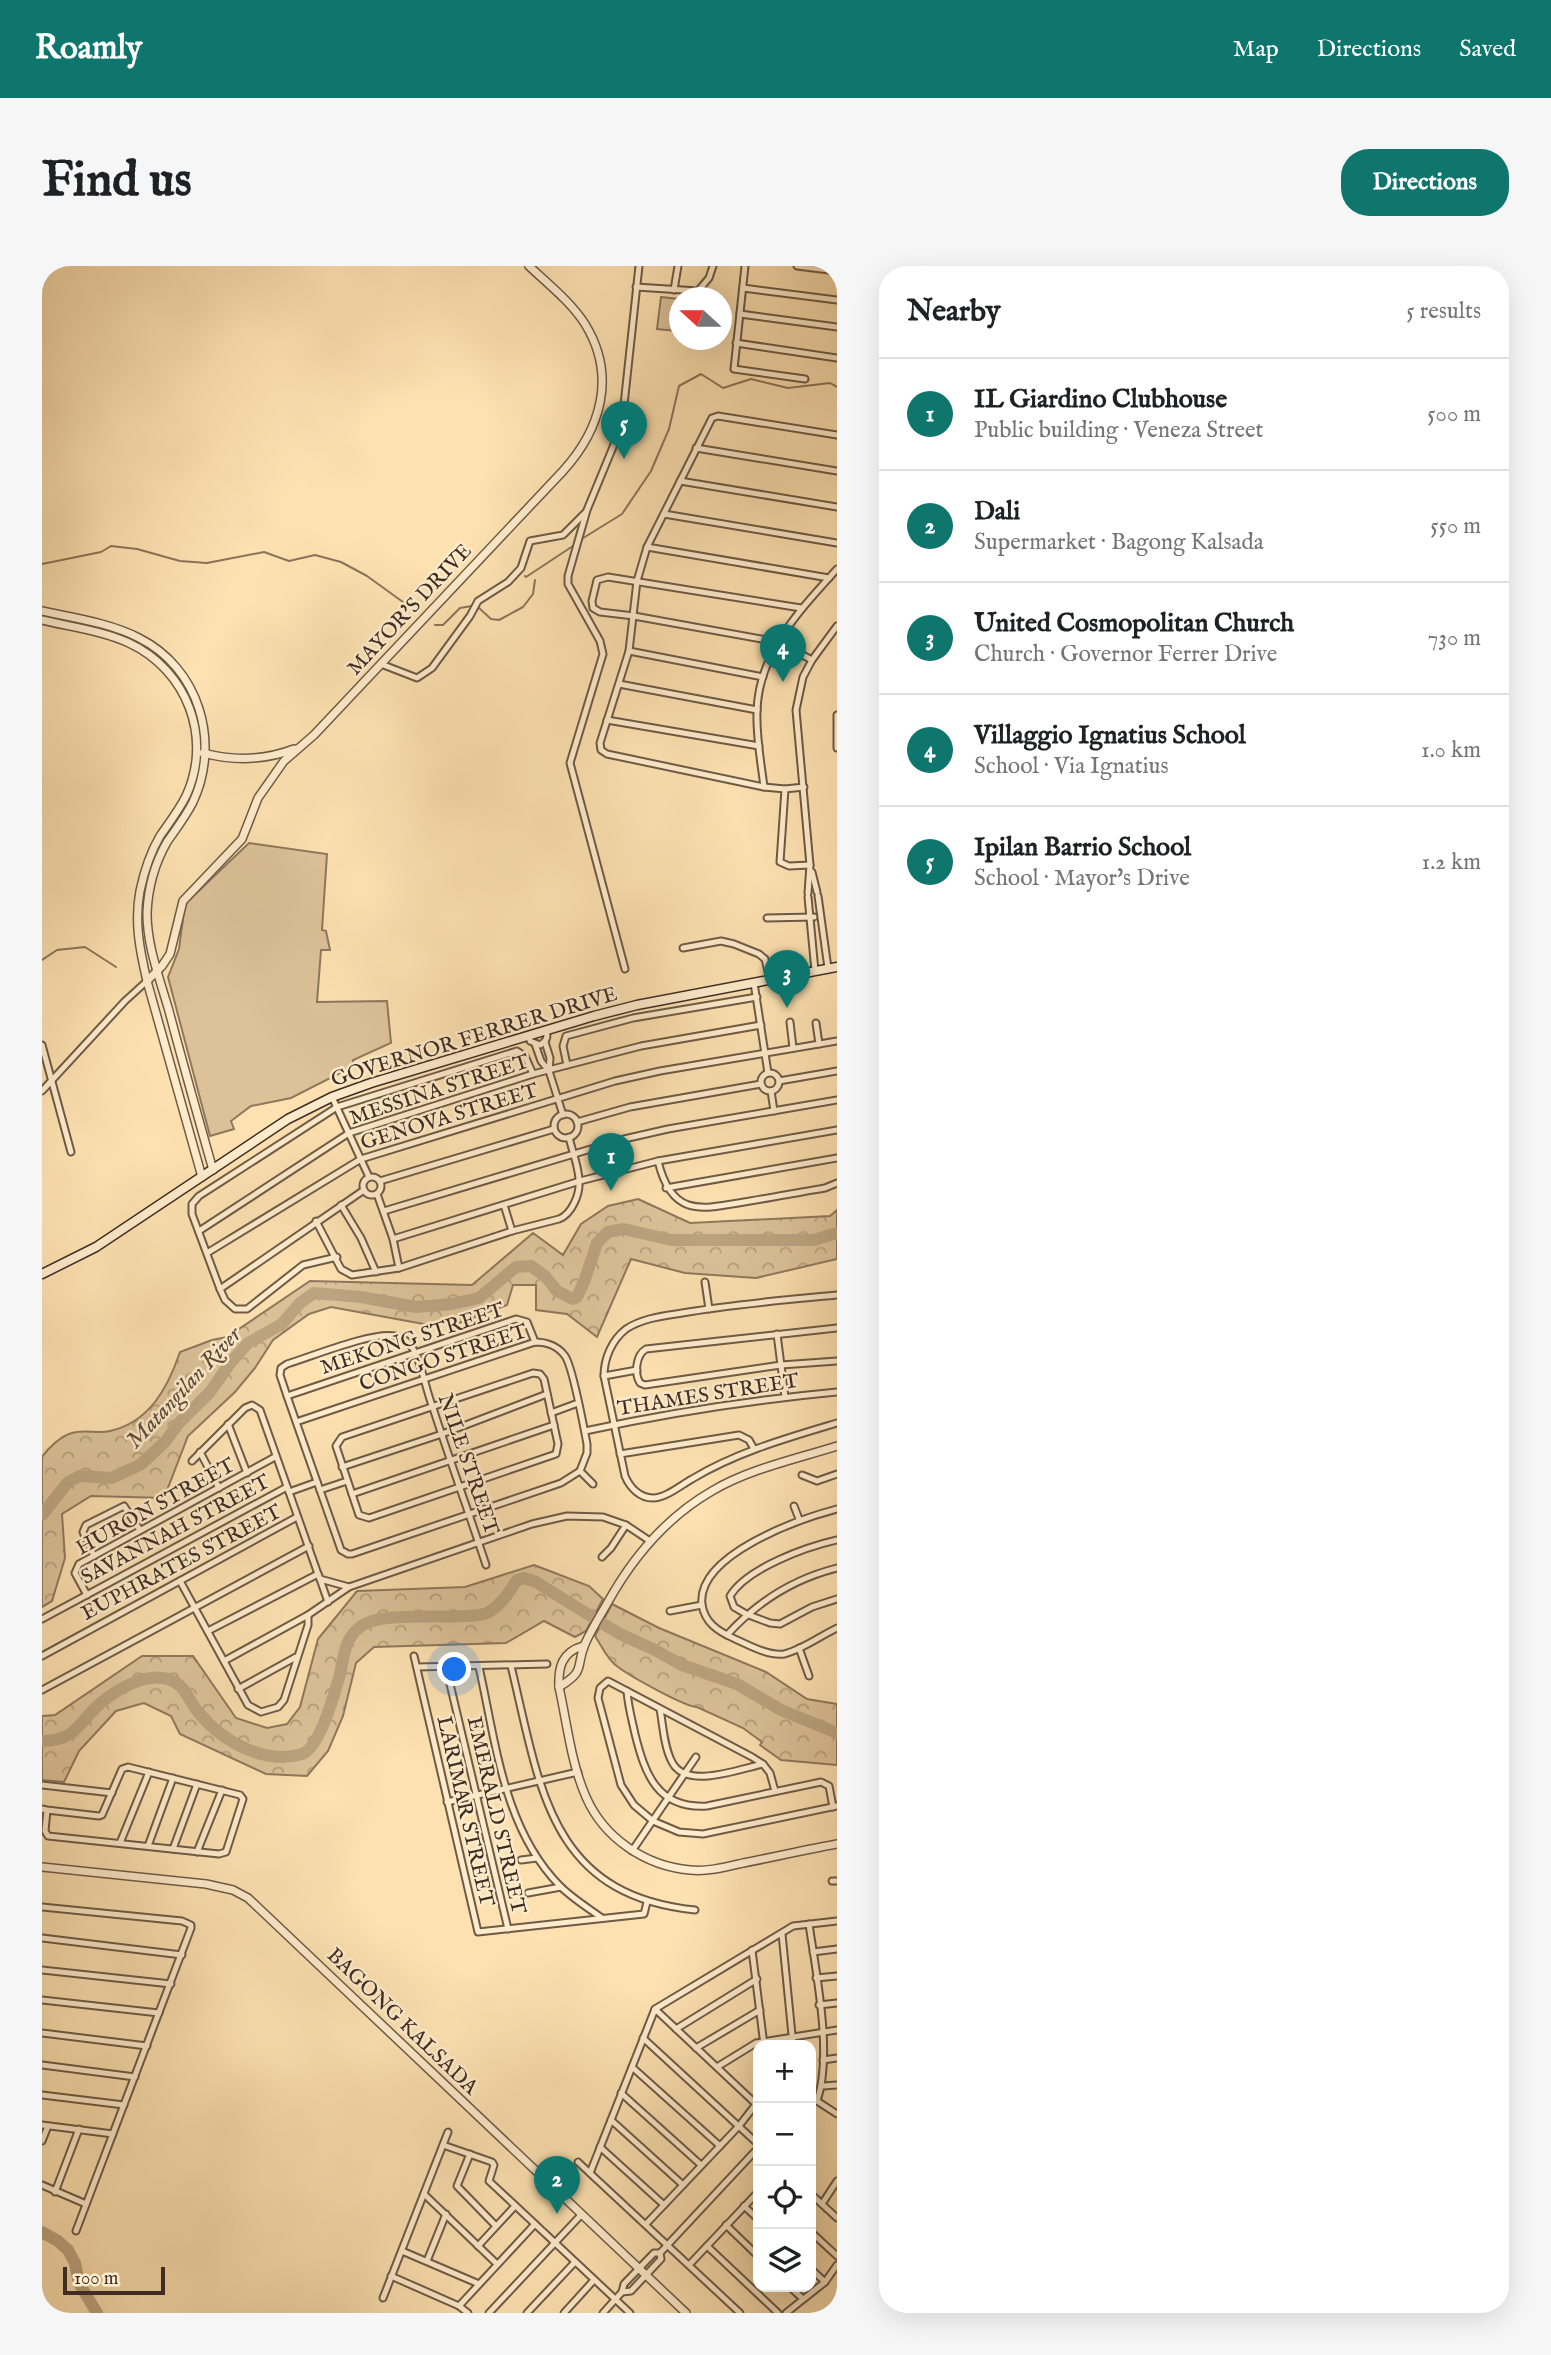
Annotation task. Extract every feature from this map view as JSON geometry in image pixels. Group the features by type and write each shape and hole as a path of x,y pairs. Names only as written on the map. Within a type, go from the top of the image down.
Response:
{"main road":[{"name":"GOVERNOR FERRER DRIVE","path":"42,1274 96,1247 288,1119 332,1097 638,1004 833,968"}],"street":[{"name":"MAYOR'S DRIVE","path":"148,981 167,960 173,947 183,901 242,839 251,812 264,787 298,747 314,735 572,460 586,441 595,421 602,387 600,362 593,337 576,312 529,266"},
{"path":"625,969 570,763 603,654 600,641 568,584 587,510 613,447 623,414 639,266"},
{"path":"674,287 678,266"},
{"path":"702,287 713,266"},
{"path":"745,266 734,369 805,379"},
{"path":"797,266 837,271"},
{"path":"636,287 669,290"},
{"path":"743,288 837,300"},
{"path":"740,314 837,327"},
{"path":"736,343 837,358"},
{"path":"804,787 764,787 607,754 601,750 600,743 629,651 637,581 647,547 712,418 718,415 837,435"},
{"path":"696,448 837,471"},
{"path":"680,481 837,507"},
{"path":"381,664 416,677 428,671 470,616 478,601 508,582 521,568 530,541 563,535 587,510"},
{"path":"664,514 837,543"},
{"path":"647,547 829,578"},
{"path":"764,787 757,710 763,677 778,642 801,608 837,569"},
{"path":"801,608 600,577 595,584 592,601 597,612 634,616 778,642 812,660"},
{"path":"42,611 120,630 141,639 161,652 180,672 197,701 204,724 202,775 194,801 166,845 150,889 148,926 150,947 213,1170"},
{"path":"42,620 120,639 155,660 174,679 187,701 194,723 201,753 189,789 154,848 140,892 138,936 202,1177"},
{"path":"815,971 808,895 810,865 796,710 803,677 837,626"},
{"path":"629,651 763,677"},
{"path":"619,684 757,710"},
{"path":"837,715 837,748"},
{"path":"607,720 759,746"},
{"path":"201,753 243,760 258,759 298,747"},
{"path":"785,789 780,862 789,866 810,865"},
{"path":"810,865 824,938 833,968"},
{"path":"767,918 820,917"},
{"path":"814,939 824,938"},
{"path":"683,948 721,941 734,944 765,959 770,980"},
{"path":"42,1091 125,1001 148,981"},
{"path":"754,983 768,1073"},
{"path":"567,1065 562,1041 566,1036 633,1018 757,998"},
{"path":"790,1022 793,1048"},
{"path":"816,1023 819,1044"},
{"name":"MESSINA STREET","path":"199,1231 349,1133 567,1065 640,1046 761,1025"},
{"path":"546,1030 549,1071"},
{"path":"529,1035 541,1061 549,1071 563,1115"},
{"name":"GENOVA STREET","path":"207,1253 361,1159 615,1081 837,1041"},
{"path":"535,1044 545,1042"},
{"path":"42,1045 71,1152"},
{"path":"337,1257 303,1265 247,1309 235,1309 230,1306 220,1289 192,1214 195,1199 337,1107 517,1051 525,1056 533,1074"},
{"path":"779,1081 837,1071"},
{"path":"768,1073 775,1075 779,1081 777,1088 771,1091 763,1088 761,1084 762,1077 768,1073"},
{"path":"576,1122 630,1107 761,1084"},
{"path":"771,1091 774,1111"},
{"path":"332,1097 369,1177"},
{"path":"384,1211 668,1129 837,1100"},
{"path":"563,1115 571,1116 576,1122 576,1131 569,1137 560,1136 554,1129 555,1120 563,1115"},
{"path":"380,1181 554,1129"},
{"path":"393,1239 579,1181 658,1161 837,1130"},
{"path":"316,1221 341,1269 348,1274 399,1268 564,1217 573,1206 579,1181 569,1137"},
{"path":"666,1188 837,1158"},
{"path":"658,1161 666,1188 683,1202 703,1209 825,1188 837,1183"},
{"path":"374,1176 380,1181 381,1188 377,1194 371,1195 364,1190 364,1181 369,1177 374,1176"},
{"path":"220,1289 364,1190"},
{"path":"377,1194 393,1239 399,1268"},
{"path":"341,1205 361,1238 376,1272"},
{"path":"504,1205 512,1231"},
{"path":"705,1282 709,1309"},
{"path":"837,1295 709,1309 636,1323 625,1330 609,1350 604,1376 628,1484 641,1494 653,1498 666,1494 719,1463 754,1448 837,1423"},
{"name":"MEKONG STREET","path":"287,1396 516,1319 527,1322 535,1342"},
{"path":"837,1328 646,1349 640,1354 637,1380 645,1385 837,1361"},
{"path":"776,1334 785,1397"},
{"path":"415,1353 401,1338 379,1335 281,1368 280,1375 287,1396 341,1550 345,1554 352,1554 561,1483 580,1471 593,1484"},
{"name":"CONGO STREET","path":"296,1422 535,1342 553,1346 564,1354 568,1362 585,1431 587,1453 580,1471"},
{"name":"NILE STREET","path":"415,1353 486,1565"},
{"path":"604,1376 637,1370"},
{"path":"533,1373 542,1376 547,1394 558,1444 558,1452 551,1457 369,1518 359,1515 336,1446 342,1437 533,1373"},
{"name":"THAMES STREET","path":"585,1431 785,1397 837,1392"},
{"path":"342,1467 442,1434 547,1394"},
{"path":"551,1412 578,1402"},
{"path":"192,1461 249,1405 260,1410 328,1602"},
{"path":"228,1424 247,1473"},
{"path":"352,1494 554,1425"},
{"path":"620,1454 738,1435 749,1440 754,1448"},
{"path":"559,1688 572,1679 579,1669 583,1646 629,1567 669,1522 713,1490 760,1471 837,1446"},
{"path":"200,1452 219,1488"},
{"name":"HURON STREET","path":"87,1595 77,1578 76,1568 275,1457"},
{"path":"802,1475 817,1481 837,1474"},
{"path":"320,1490 347,1481"},
{"name":"SAVANNAH STREET","path":"42,1619 288,1490 317,1482"},
{"path":"94,1556 83,1532 86,1525 124,1506 140,1530"},
{"path":"794,1506 799,1519"},
{"path":"837,1509 799,1519 738,1552 711,1574 702,1595 702,1605 712,1626 770,1653 783,1654 837,1629"},
{"path":"224,1661 308,1615 349,1587 532,1524 567,1516 603,1517 626,1525 650,1541"},
{"name":"EUPHRATES STREET","path":"42,1656 298,1517"},
{"path":"602,1557 626,1525"},
{"path":"837,1540 818,1544 771,1564 739,1585 730,1596 730,1602 746,1614 780,1624 812,1607 837,1599"},
{"path":"42,1690 309,1546"},
{"path":"705,1567 711,1574"},
{"path":"727,1635 746,1614 760,1604 803,1578 837,1568"},
{"path":"208,1632 319,1576 349,1587"},
{"path":"180,1581 238,1689 248,1705 261,1712 278,1707 288,1691 296,1657 308,1625 308,1615"},
{"path":"670,1611 702,1605"},
{"path":"583,1646 572,1650 563,1660 559,1688 586,1797 614,1838 632,1851 661,1864 691,1870 728,1866 837,1844"},
{"path":"799,1648 808,1676"},
{"name":"LARIMAR STREET","path":"414,1656 478,1932 508,1929"},
{"path":"238,1689 296,1657"},
{"path":"417,1667 547,1664"},
{"path":"511,1666 538,1780 556,1827 581,1859 616,1889 647,1902 695,1910"},
{"name":"EMERALD STREET","path":"446,1667 508,1929"},
{"path":"479,1667 519,1828 537,1858 561,1887 603,1919"},
{"path":"627,1691 646,1773 669,1798 699,1806 821,1782 829,1786 835,1807 703,1834 680,1832 653,1821 626,1796 615,1771 598,1698 600,1688 608,1681 738,1748 763,1764 770,1773 775,1791"},
{"path":"660,1709 672,1761 677,1769 685,1774 694,1777 710,1776 763,1764"},
{"path":"632,1851 696,1757"},
{"path":"125,1767 149,1772 222,1790 243,1798 226,1852 219,1854 48,1836 45,1831 44,1810 102,1815 125,1767"},
{"path":"120,1843 149,1772"},
{"path":"447,1802 578,1772"},
{"path":"148,1846 173,1778"},
{"path":"173,1849 197,1784"},
{"path":"42,1785 112,1793"},
{"path":"197,1852 222,1790"},
{"path":"520,1860 537,1858"},
{"name":"BAGONG KALSADA","path":"42,1867 206,1885 233,1890 248,1898 686,2313"},
{"path":"528,1893 561,1887"},
{"path":"508,1929 644,1914 647,1902"},
{"path":"42,1907 188,1923 191,1928 76,2231"},
{"path":"590,2173 655,2009 793,1926 837,1921"},
{"path":"810,1924 822,2031 823,2086 816,2097"},
{"path":"782,1933 793,2040"},
{"path":"42,1938 182,1955"},
{"path":"813,1952 837,1949"},
{"path":"752,1950 764,2040"},
{"path":"42,1970 171,1984"},
{"path":"816,1978 837,1976"},
{"path":"676,2029 757,1979"},
{"path":"42,2000 159,2013"},
{"path":"819,2005 837,2003"},
{"path":"655,2009 755,2103"},
{"path":"696,2048 760,2010"},
{"path":"776,2040 837,2030"},
{"path":"42,2033 147,2046"},
{"path":"643,2038 753,2141"},
{"path":"716,2067 753,2048"},
{"path":"823,2060 837,2058"},
{"path":"42,2065 135,2077"},
{"path":"632,2067 720,2146"},
{"path":"823,2086 837,2085"},
{"path":"621,2093 701,2165"},
{"path":"42,2095 124,2105"},
{"path":"816,2101 837,2115"},
{"path":"646,2224 753,2108"},
{"path":"611,2120 682,2185"},
{"path":"42,2140 45,2125 113,2134"},
{"path":"55,2192 79,2129"},
{"path":"383,2298 448,2132"},
{"path":"443,2145 492,2162 494,2165 489,2181 630,2313"},
{"path":"600,2147 664,2205"},
{"path":"603,2313 622,2292 624,2284 654,2253 660,2253 668,2245 753,2152"},
{"path":"470,2154 457,2186 496,2226"},
{"path":"579,2162 740,2313"},
{"path":"821,2204 837,2181"},
{"path":"42,2185 86,2204"},
{"path":"424,2194 497,2264"},
{"path":"689,2265 753,2197"},
{"path":"816,2199 837,2218"},
{"path":"478,2246 515,2206"},
{"path":"744,2206 753,2214"},
{"path":"427,2262 446,2214"},
{"path":"489,2313 581,2215"},
{"path":"459,2305 534,2224"},
{"path":"726,2225 753,2251"},
{"path":"816,2237 837,2256"},
{"path":"707,2246 778,2313"},
{"path":"401,2250 478,2284"},
{"path":"622,2292 631,2291 661,2259 660,2253"},
{"path":"527,2313 575,2262"},
{"path":"786,2313 825,2282 837,2264"},
{"path":"816,2274 825,2282"},
{"path":"391,2276 459,2305 468,2313"},
{"path":"564,2313 594,2280"},
{"path":"795,2292 803,2299"}],"green space":[{"path":"661,297 669,298 669,330 657,329"},
{"path":"249,843 327,854 322,930 326,931 330,950 321,950 317,1002 387,1001 391,1043 353,1060 354,1066 291,1098 251,1106 231,1121 234,1129 210,1136 168,977 179,949 185,904"},
{"path":"638,1199 690,1223 830,1216 837,1210 837,1259 756,1278 685,1273 631,1259 597,1337 567,1314 536,1310 536,1285 513,1285 507,1305 459,1323 429,1325 331,1307 309,1314 273,1340 235,1392 188,1436 164,1498 91,1496 62,1514 65,1558 52,1601 42,1607 42,1457 55,1443 68,1435 81,1431 110,1431 136,1420 156,1401 170,1378 180,1352 227,1337 310,1281 472,1285 533,1233 563,1255 581,1224 608,1206"},
{"path":"534,1565 589,1586 603,1599 586,1631 575,1637 544,1621 506,1643 374,1647 356,1663 343,1716 328,1751 307,1776 266,1774 180,1734 171,1716 144,1703 116,1711 79,1751 64,1782 42,1780 42,1716 55,1715 142,1656 193,1656 236,1718 267,1728 287,1724 300,1707 318,1639 357,1591 465,1587"},
{"path":"612,1604 659,1628 766,1672 807,1699 837,1704 837,1765 781,1760 743,1728 670,1697 618,1667 595,1636"}],"waterway":[{"path":"580,540 622,514 651,471 669,429 679,386 701,374 723,388 751,379 788,388 830,383 837,387"},
{"path":"525,576 576,544"},
{"path":"42,564 101,552 111,546 137,549 180,561 207,563 264,552 289,561 315,555 341,562 367,576 414,610"},
{"path":"478,607 491,619 499,620 523,607 533,594 535,580"},
{"path":"435,625 443,625 460,608 472,606"},
{"path":"42,960 57,950 85,947 116,967"},
{"name":"Matangilan River","path":"42,1515 68,1482 80,1476 111,1478 140,1465 165,1442 179,1423 210,1392 248,1343 282,1324 300,1303 314,1293 361,1297 416,1307 452,1304 479,1298 516,1267 531,1266 545,1276 557,1291 573,1299 577,1297 584,1282 597,1243 608,1232 624,1229 671,1240 814,1240 837,1233"},
{"path":"42,1741 63,1738 70,1734 93,1710 122,1688 138,1681 163,1678 181,1687 209,1724 232,1742 259,1754 288,1757 302,1754 309,1750 321,1731 348,1643 360,1627 369,1622 394,1617 483,1614 494,1609 517,1580 524,1578 536,1582 618,1633 682,1665 737,1684 781,1710 837,1733"},
{"path":"42,2232 68,2250 75,2263 79,2283 97,2313"}],"place":[{"name":"Ipilan Barrio School","path":"624,459"},
{"name":"Villaggio Ignatius School","path":"783,682"},
{"name":"United Cosmopolitan Church","path":"787,1008"},
{"name":"IL Giardino Clubhouse","path":"611,1191"},
{"name":"Dali","path":"557,2214"}]}
